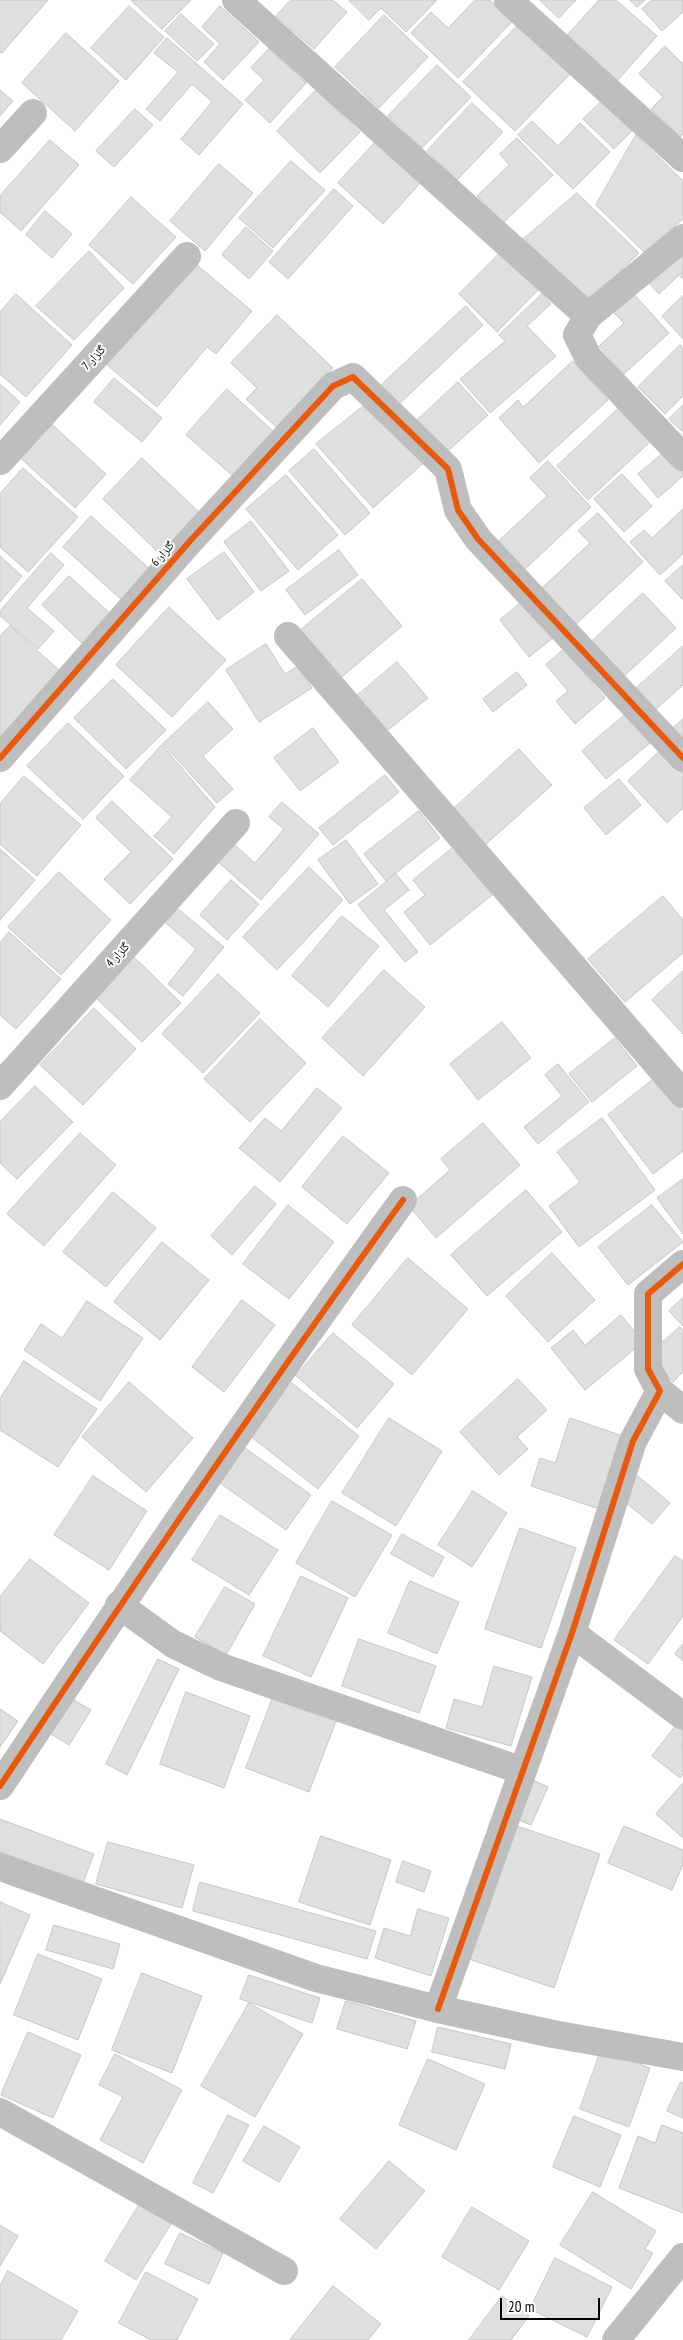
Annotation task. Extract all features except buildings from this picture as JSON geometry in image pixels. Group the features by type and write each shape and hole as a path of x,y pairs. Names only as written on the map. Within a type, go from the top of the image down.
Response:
{"street":[{"path":"236,0 588,316"},
{"path":"508,0 683,158"},
{"path":"0,149 33,113"},
{"path":"683,238 588,316 577,334 588,357 683,457"},
{"name":"گلزار 7","path":"0,461 187,256"},
{"name":"گلزار 6","path":"0,758 216,512 333,386 353,377 448,469 458,510 478,539 683,758"},
{"path":"288,636 683,1094"},
{"name":"گلزار 4","path":"0,1086 236,823"},
{"path":"0,1786 119,1605 315,1321 403,1200"},
{"path":"683,1264 648,1294 648,1369 660,1390 683,1410"},
{"path":"438,2009 572,1633 633,1442 660,1390"},
{"path":"119,1605 173,1644 221,1667 523,1771"},
{"path":"572,1633 683,1716"},
{"path":"0,1867 316,1978 438,2009 553,2034 683,2057"},
{"path":"0,2112 284,2271"},
{"path":"616,2340 683,2257"}],"cycle path":[{"path":"0,758 190,541 333,386 353,377 448,469 458,510 478,539 683,758"},
{"path":"0,1786 198,1491 403,1200"},
{"path":"438,2009 572,1633 633,1441 660,1391 648,1369 648,1294 683,1264"}]}
